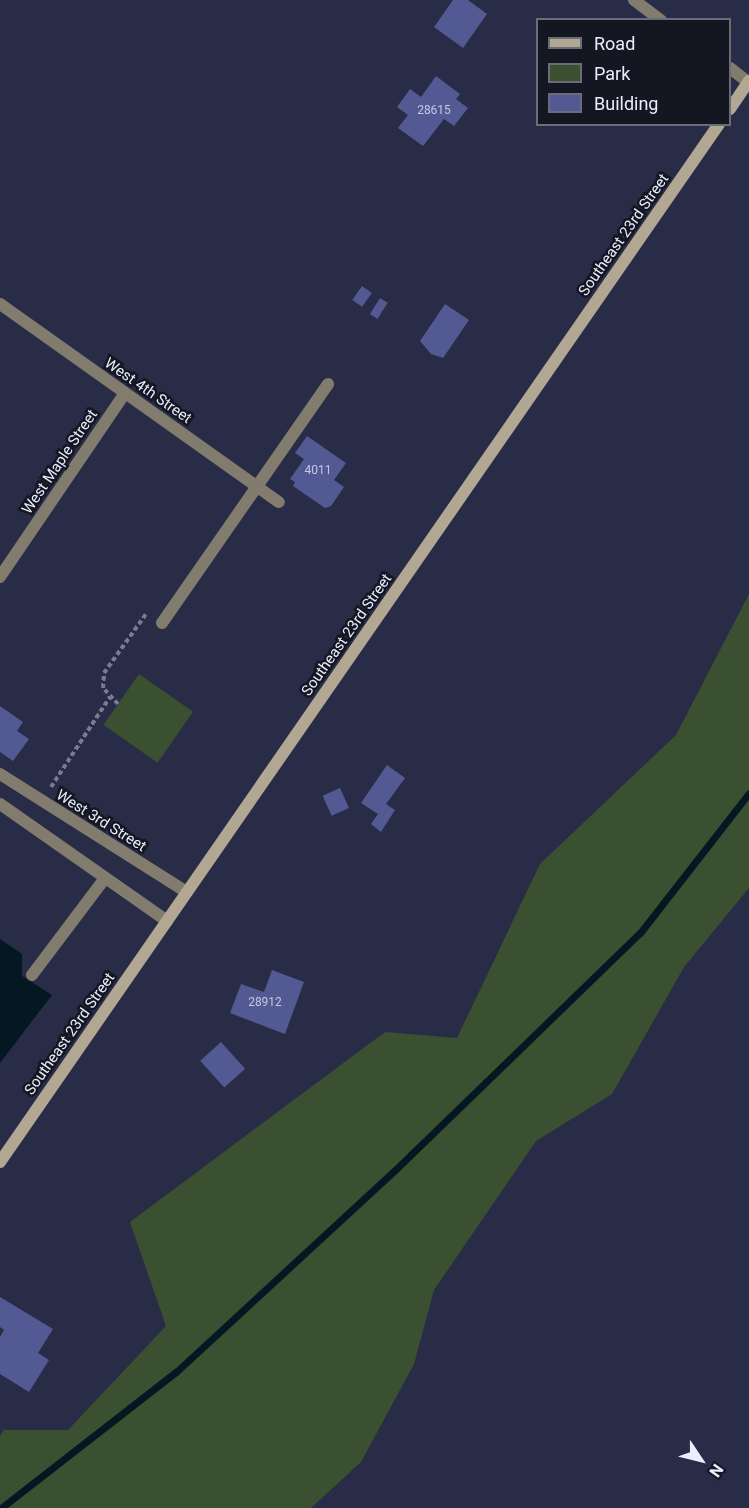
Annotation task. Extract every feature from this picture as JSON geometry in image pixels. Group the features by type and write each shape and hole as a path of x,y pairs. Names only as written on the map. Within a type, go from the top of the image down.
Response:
{"street":[{"path":"634,0 658,18"},
{"path":"731,70 749,81 731,106"},
{"name":"Southeast 23rd Street","path":"0,1162 717,126"},
{"name":"West 4th Street","path":"0,304 279,502"},
{"path":"162,623 328,384"},
{"name":"West Maple Street","path":"0,577 125,393"},
{"name":"West 3rd Street","path":"0,774 187,892"},
{"path":"0,804 167,921"},
{"path":"32,975 105,878"}],"path":[{"path":"42,802 110,698"}],"green space":[{"path":"749,594 749,888 684,967 612,1094 536,1141 434,1290 414,1364 361,1462 311,1508 0,1508 0,1436 4,1430 68,1430 166,1326 130,1222 385,1032 457,1038 540,864 676,735"},
{"path":"139,674 193,712 158,763 103,725"}],"water":[{"path":"0,939 22,954 22,976 52,995 0,1063"}],"building":[{"path":"453,0 468,0 487,14 463,48 434,27"},
{"path":"436,76 460,94 456,99 468,108 454,126 444,119 423,146 398,128 408,115 397,107 410,89 421,97"},
{"path":"362,286 372,293 362,307 352,300"},
{"path":"380,298 388,303 378,319 370,314"},
{"path":"445,304 469,320 443,358 431,354 420,341"},
{"path":"307,436 346,463 334,480 344,487 331,506 325,508 293,486 295,482 290,479 304,459 295,453"},
{"path":"0,706 23,722 17,731 29,739 13,761 0,752"},
{"path":"387,765 405,778 386,804 395,810 381,832 371,824 378,814 361,803"},
{"path":"340,788 349,808 332,816 323,796"},
{"path":"272,970 304,982 285,1034 230,1013 241,984 264,992"},
{"path":"221,1042 245,1069 224,1087 200,1061"},
{"path":"0,1297 53,1329 38,1353 49,1360 29,1392 0,1374 0,1337 4,1330 0,1327"}],"waterway":[{"path":"1,1508 176,1372 394,1171 640,933 749,793"}]}
